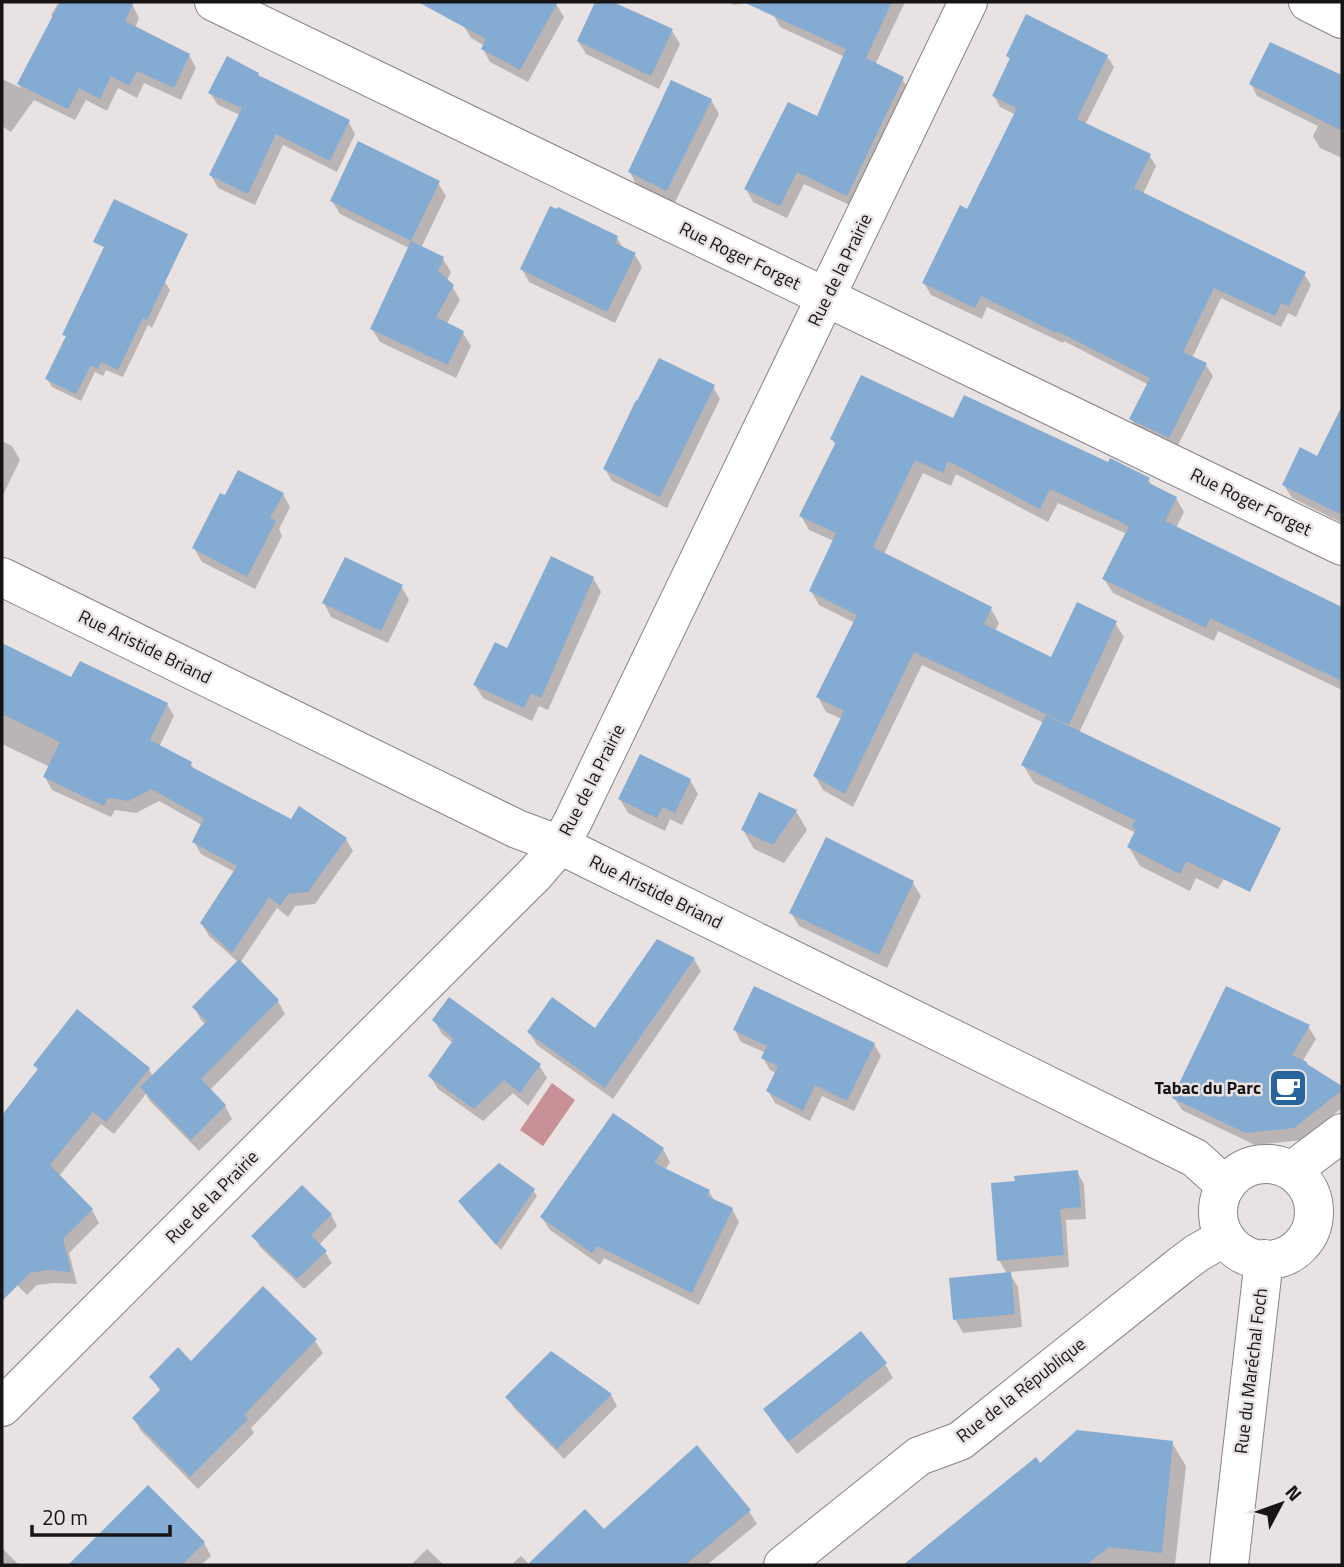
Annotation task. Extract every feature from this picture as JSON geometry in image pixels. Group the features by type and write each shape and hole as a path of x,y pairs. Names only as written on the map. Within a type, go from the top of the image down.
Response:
{"street":[{"name":"Rue Roger Forget","path":"214,2 1342,545"},
{"name":"Rue de la Prairie","path":"2,1408 537,873 560,845 968,2"},
{"path":"1308,2 1342,19"},
{"name":"Rue Aristide Briand","path":"2,577 517,829 560,845 1195,1158 1226,1186"},
{"path":"1295,1173 1302,1163 1342,1133"},
{"path":"1258,1164 1283,1167 1295,1173 1306,1185 1313,1199 1314,1214 1326,1231 1303,1242 1292,1253 1278,1258 1249,1256 1236,1248 1226,1237 1219,1212 1220,1199 1226,1186 1245,1168 1258,1164"},
{"name":"Rue de la République","path":"783,1565 919,1456 960,1441 1181,1265 1226,1237"},
{"name":"Rue du Maréchal Foch","path":"1229,1565 1264,1259"}],"shaded area":[{"path":"552,1083 575,1100 543,1146 520,1130"}],"building":[{"path":"60,2 134,2 125,21 190,54 174,88 137,71 129,86 111,76 100,99 79,88 68,109 17,84"},
{"path":"418,2 558,2 520,70 481,49 486,39"},
{"path":"595,2 613,2 673,29 651,76 577,41"},
{"path":"743,2 892,2 866,58 904,77 847,196 797,172 780,206 744,189 788,102 817,116 846,49"},
{"path":"1026,14 1108,55 1077,119 1151,154 1134,188 1306,272 1289,306 1281,303 1275,316 1214,288 1183,352 1207,363 1169,438 1129,419 1150,378 981,296 975,308 922,283 960,205 967,209 1017,108 992,96 1010,58 1006,56"},
{"path":"1270,42 1342,75 1342,131 1249,84"},
{"path":"227,56 259,73 258,75 350,120 330,161 276,134 248,194 209,175 242,108 208,93"},
{"path":"671,80 712,99 667,191 628,172"},
{"path":"358,141 440,181 411,241 330,201"},
{"path":"114,199 188,234 147,320 143,318 118,370 101,362 98,369 91,365 76,394 45,379 66,336 62,335 104,247 93,242"},
{"path":"550,206 557,209 558,207 618,236 615,243 636,253 607,312 520,269"},
{"path":"411,241 444,257 438,271 454,285 436,317 464,331 448,365 370,329"},
{"path":"659,358 715,385 660,497 603,469"},
{"path":"861,375 953,418 964,395 1108,462 1110,458 1150,478 1147,482 1177,497 1165,521 1342,607 1342,681 1210,618 1206,628 1102,579 1129,526 1050,489 1040,509 948,461 943,473 915,460 873,547 992,607 984,624 1051,657 1077,602 1117,621 1069,725 914,652 845,794 813,776 844,711 816,697 857,615 809,591 836,533 799,516 836,442 830,439"},
{"path":"1342,406 1342,515 1282,485 1300,447 1317,456"},
{"path":"238,470 284,493 270,518 276,521 247,577 192,548 220,493 225,495"},
{"path":"551,556 594,577 541,698 531,693 524,708 473,685 495,642 507,648"},
{"path":"345,557 403,585 381,631 322,603"},
{"path":"2,643 71,677 80,661 168,703 150,740 192,762 190,766 291,819 299,806 347,838 308,892 288,894 280,906 269,897 232,953 200,923 237,866 192,842 204,818 151,789 129,801 108,798 104,806 43,777 60,742 2,714"},
{"path":"1046,715 1281,828 1250,892 1186,861 1180,874 1127,847 1136,829 1132,827 1135,820 1021,765"},
{"path":"640,754 691,779 675,813 663,807 657,818 618,799"},
{"path":"759,792 797,810 773,845 741,830"},
{"path":"826,837 914,881 879,955 789,913"},
{"path":"657,939 695,958 605,1088 527,1032 552,997 595,1028"},
{"path":"239,959 279,1000 201,1079 226,1105 191,1140 140,1087 207,1021 192,1007"},
{"path":"754,986 875,1043 847,1101 815,1085 803,1111 766,1091 778,1066 761,1058 767,1046 733,1030"},
{"path":"1226,986 1310,1025 1292,1055 1342,1086 1342,1090 1294,1128 1246,1133 1172,1098"},
{"path":"449,997 541,1064 520,1093 504,1080 474,1109 428,1076 454,1039 432,1020"},
{"path":"77,1009 150,1068 106,1122 93,1112 50,1165 93,1209 63,1239 71,1272 47,1270 30,1273 2,1301 2,1115 38,1069 33,1065"},
{"path":"613,1113 664,1148 654,1163 710,1190 707,1196 733,1208 692,1293 597,1246 592,1253 540,1217"},
{"path":"499,1163 535,1189 496,1245 458,1201"},
{"path":"1078,1170 1081,1207 1060,1209 1064,1255 997,1261 991,1183 1015,1181 1014,1176"},
{"path":"302,1185 332,1214 311,1235 327,1251 297,1279 251,1236"},
{"path":"1011,1272 1015,1314 953,1320 949,1278"},
{"path":"263,1286 317,1339 244,1415 248,1419 190,1477 132,1418 161,1389 149,1377 178,1347 191,1361"},
{"path":"861,1331 887,1363 788,1442 763,1409"},
{"path":"551,1351 612,1394 557,1449 505,1397"},
{"path":"1077,1430 1173,1441 1162,1553 1109,1547 1086,1565 903,1565 1036,1457 1040,1463"},
{"path":"697,1445 751,1510 685,1565 527,1565 585,1509 604,1529"},
{"path":"148,1485 205,1542 182,1565 68,1565"}],"place":[{"name":"Tabac du Parc","path":"1288,1088"}]}
